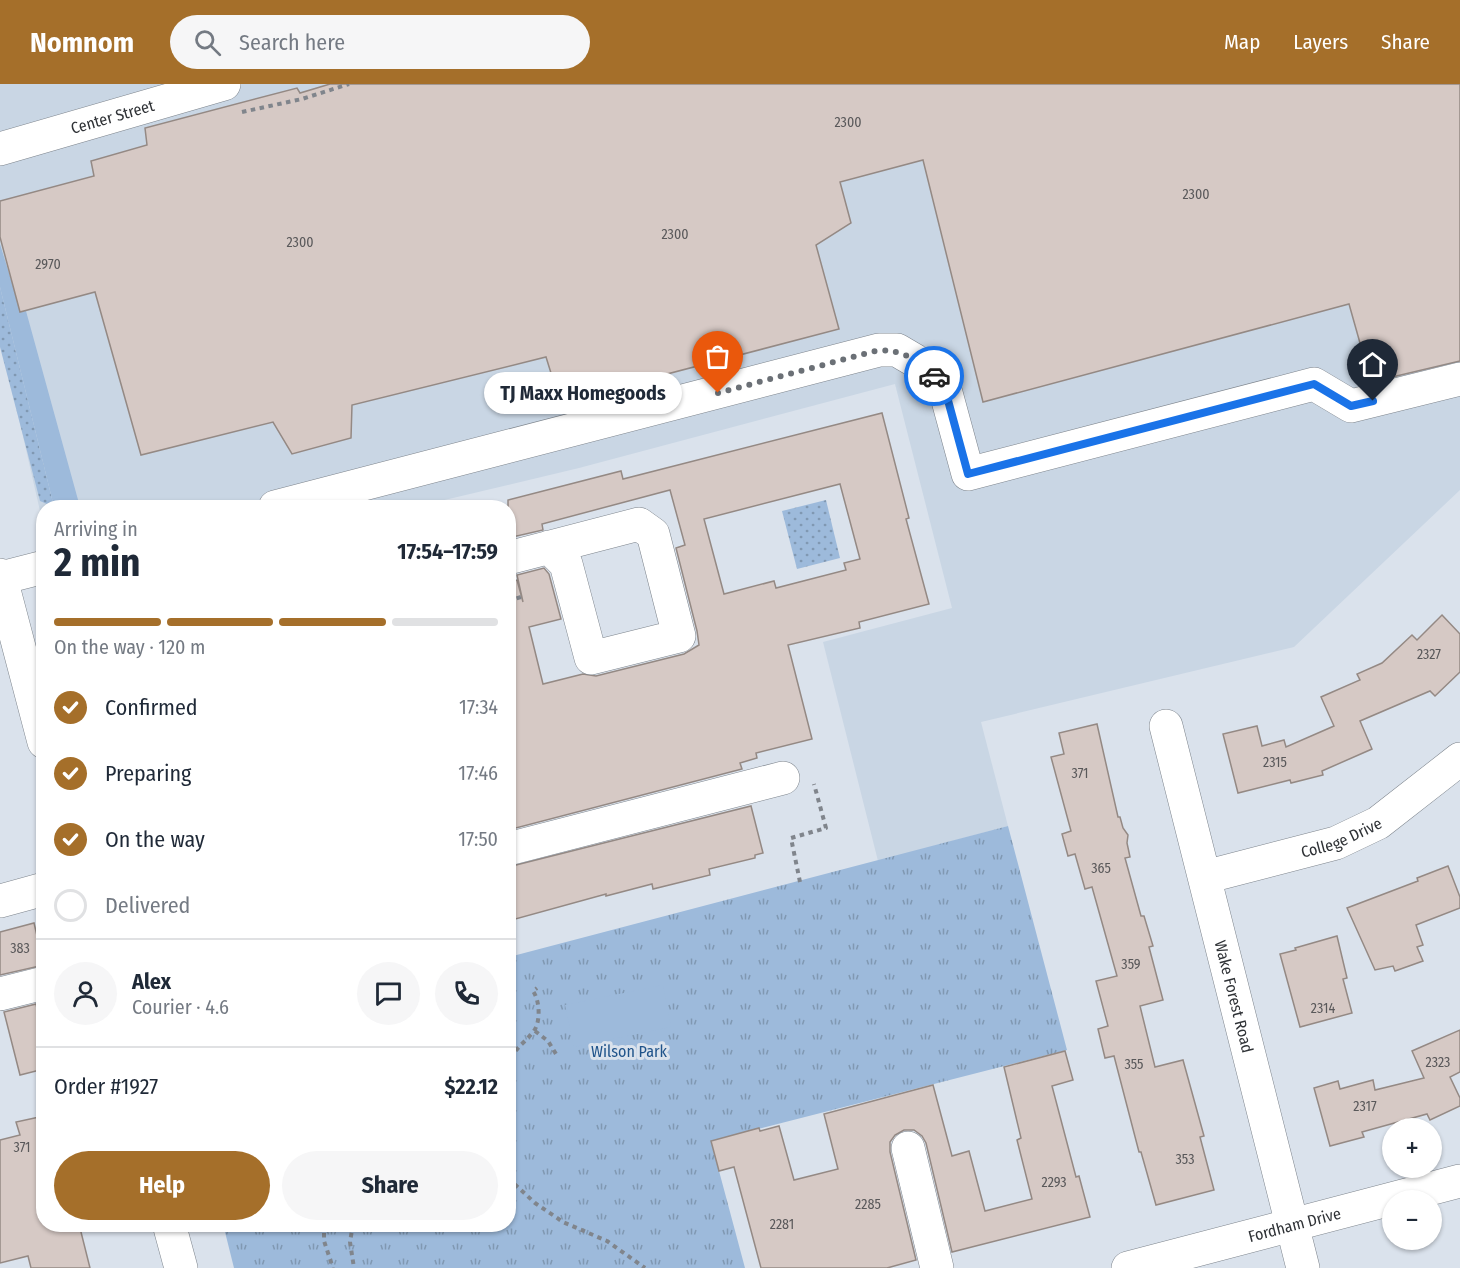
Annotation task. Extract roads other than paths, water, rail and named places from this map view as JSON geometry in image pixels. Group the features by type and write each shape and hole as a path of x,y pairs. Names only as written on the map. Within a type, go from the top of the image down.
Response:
{"street":[{"name":"Center Street","path":"0,149 224,84"},
{"path":"303,500 879,350 897,350 914,360 933,375 946,393 968,474 1314,384 1351,406 1460,379"},
{"path":"516,556 549,547 639,524 653,534 679,636 591,658 566,564 549,547"},
{"path":"36,569 0,577 6,625 36,709"},
{"name":"Wake Forest Road","path":"1166,726 1303,1268"},
{"name":"College Drive","path":"1205,877 1336,843 1378,823 1460,759"},
{"path":"516,847 783,778"},
{"path":"0,901 36,891"},
{"path":"0,993 36,985"},
{"path":"908,1148 937,1268"},
{"name":"Fordham Drive","path":"1128,1268 1460,1181"},
{"path":"172,1232 181,1268"}],"place":[{"name":"TJ Maxx Homegoods","path":"718,393"}],"park label":[{"name":"Wilson Park","path":"629,1051"}]}
